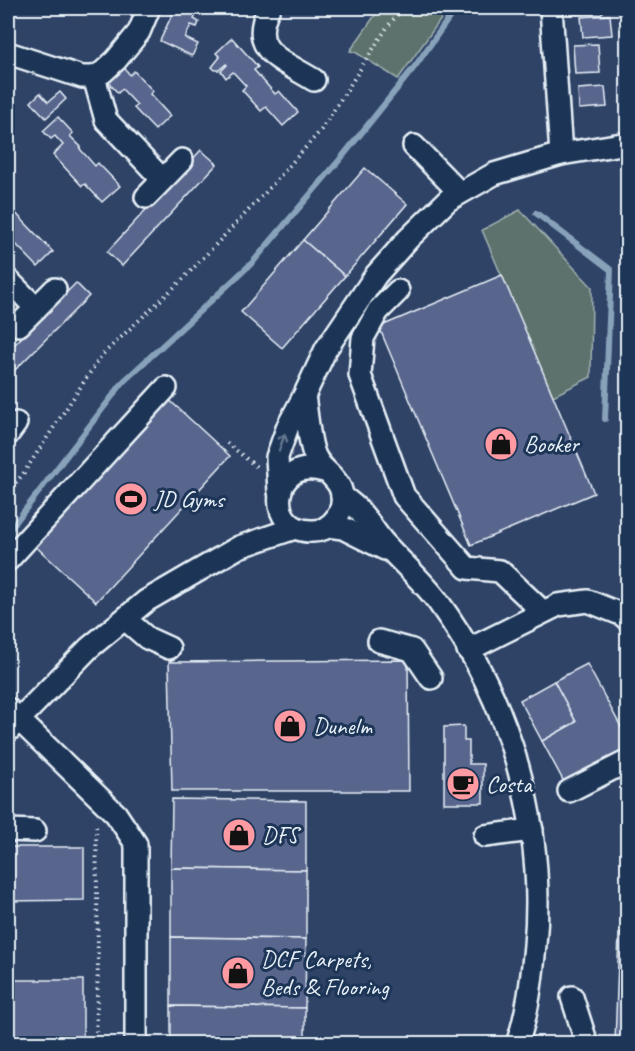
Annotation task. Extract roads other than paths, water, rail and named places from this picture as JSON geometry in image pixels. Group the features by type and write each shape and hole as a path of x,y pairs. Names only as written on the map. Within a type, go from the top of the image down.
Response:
{"street":[{"path":"8,53 82,77 94,77 116,60 139,32 149,8"},
{"path":"269,8 263,21 261,38 268,50 314,80"},
{"path":"551,8 561,154"},
{"path":"94,77 106,120 162,179"},
{"path":"414,146 460,193"},
{"path":"342,496 340,513 328,526 318,531 306,532 295,528 282,515 277,457 288,426 326,349 376,275 408,238 448,200 494,174 561,154 627,147"},
{"path":"146,197 182,160"},
{"path":"8,279 36,308"},
{"path":"19,325 55,288"},
{"path":"398,291 378,311 363,338 360,375 404,496 467,568 500,572 543,612"},
{"path":"9,565 166,388"},
{"path":"304,396 313,452 324,471 336,481 342,496 361,513 439,603 496,702 513,747 532,830 538,909 532,976 517,1043 522,1044"},
{"path":"239,547 263,525 284,482 292,474 302,469 313,468 324,471"},
{"path":"328,526 344,528 396,555"},
{"path":"136,1044 136,844 116,814 11,720 89,648 146,601 239,547 295,528"},
{"path":"468,650 558,605 588,601 623,615 627,620"},
{"path":"125,619 147,638 170,648"},
{"path":"379,641 412,650 431,678"},
{"path":"569,791 627,761"},
{"path":"8,830 35,831"},
{"path":"485,836 532,830"},
{"path":"572,997 587,1044"}],"waterway":[{"path":"8,532 124,381 253,262 416,65 456,8"},
{"path":"536,213 611,270 605,419"}],"place":[{"name":"Booker","path":"501,444"},
{"name":"JD Gyms","path":"131,499"},
{"name":"Dunelm","path":"290,726"},
{"name":"Costa","path":"463,784"},
{"name":"DFS","path":"239,835"},
{"name":"DCF Carpets, Beds & Flooring","path":"238,973"}]}
